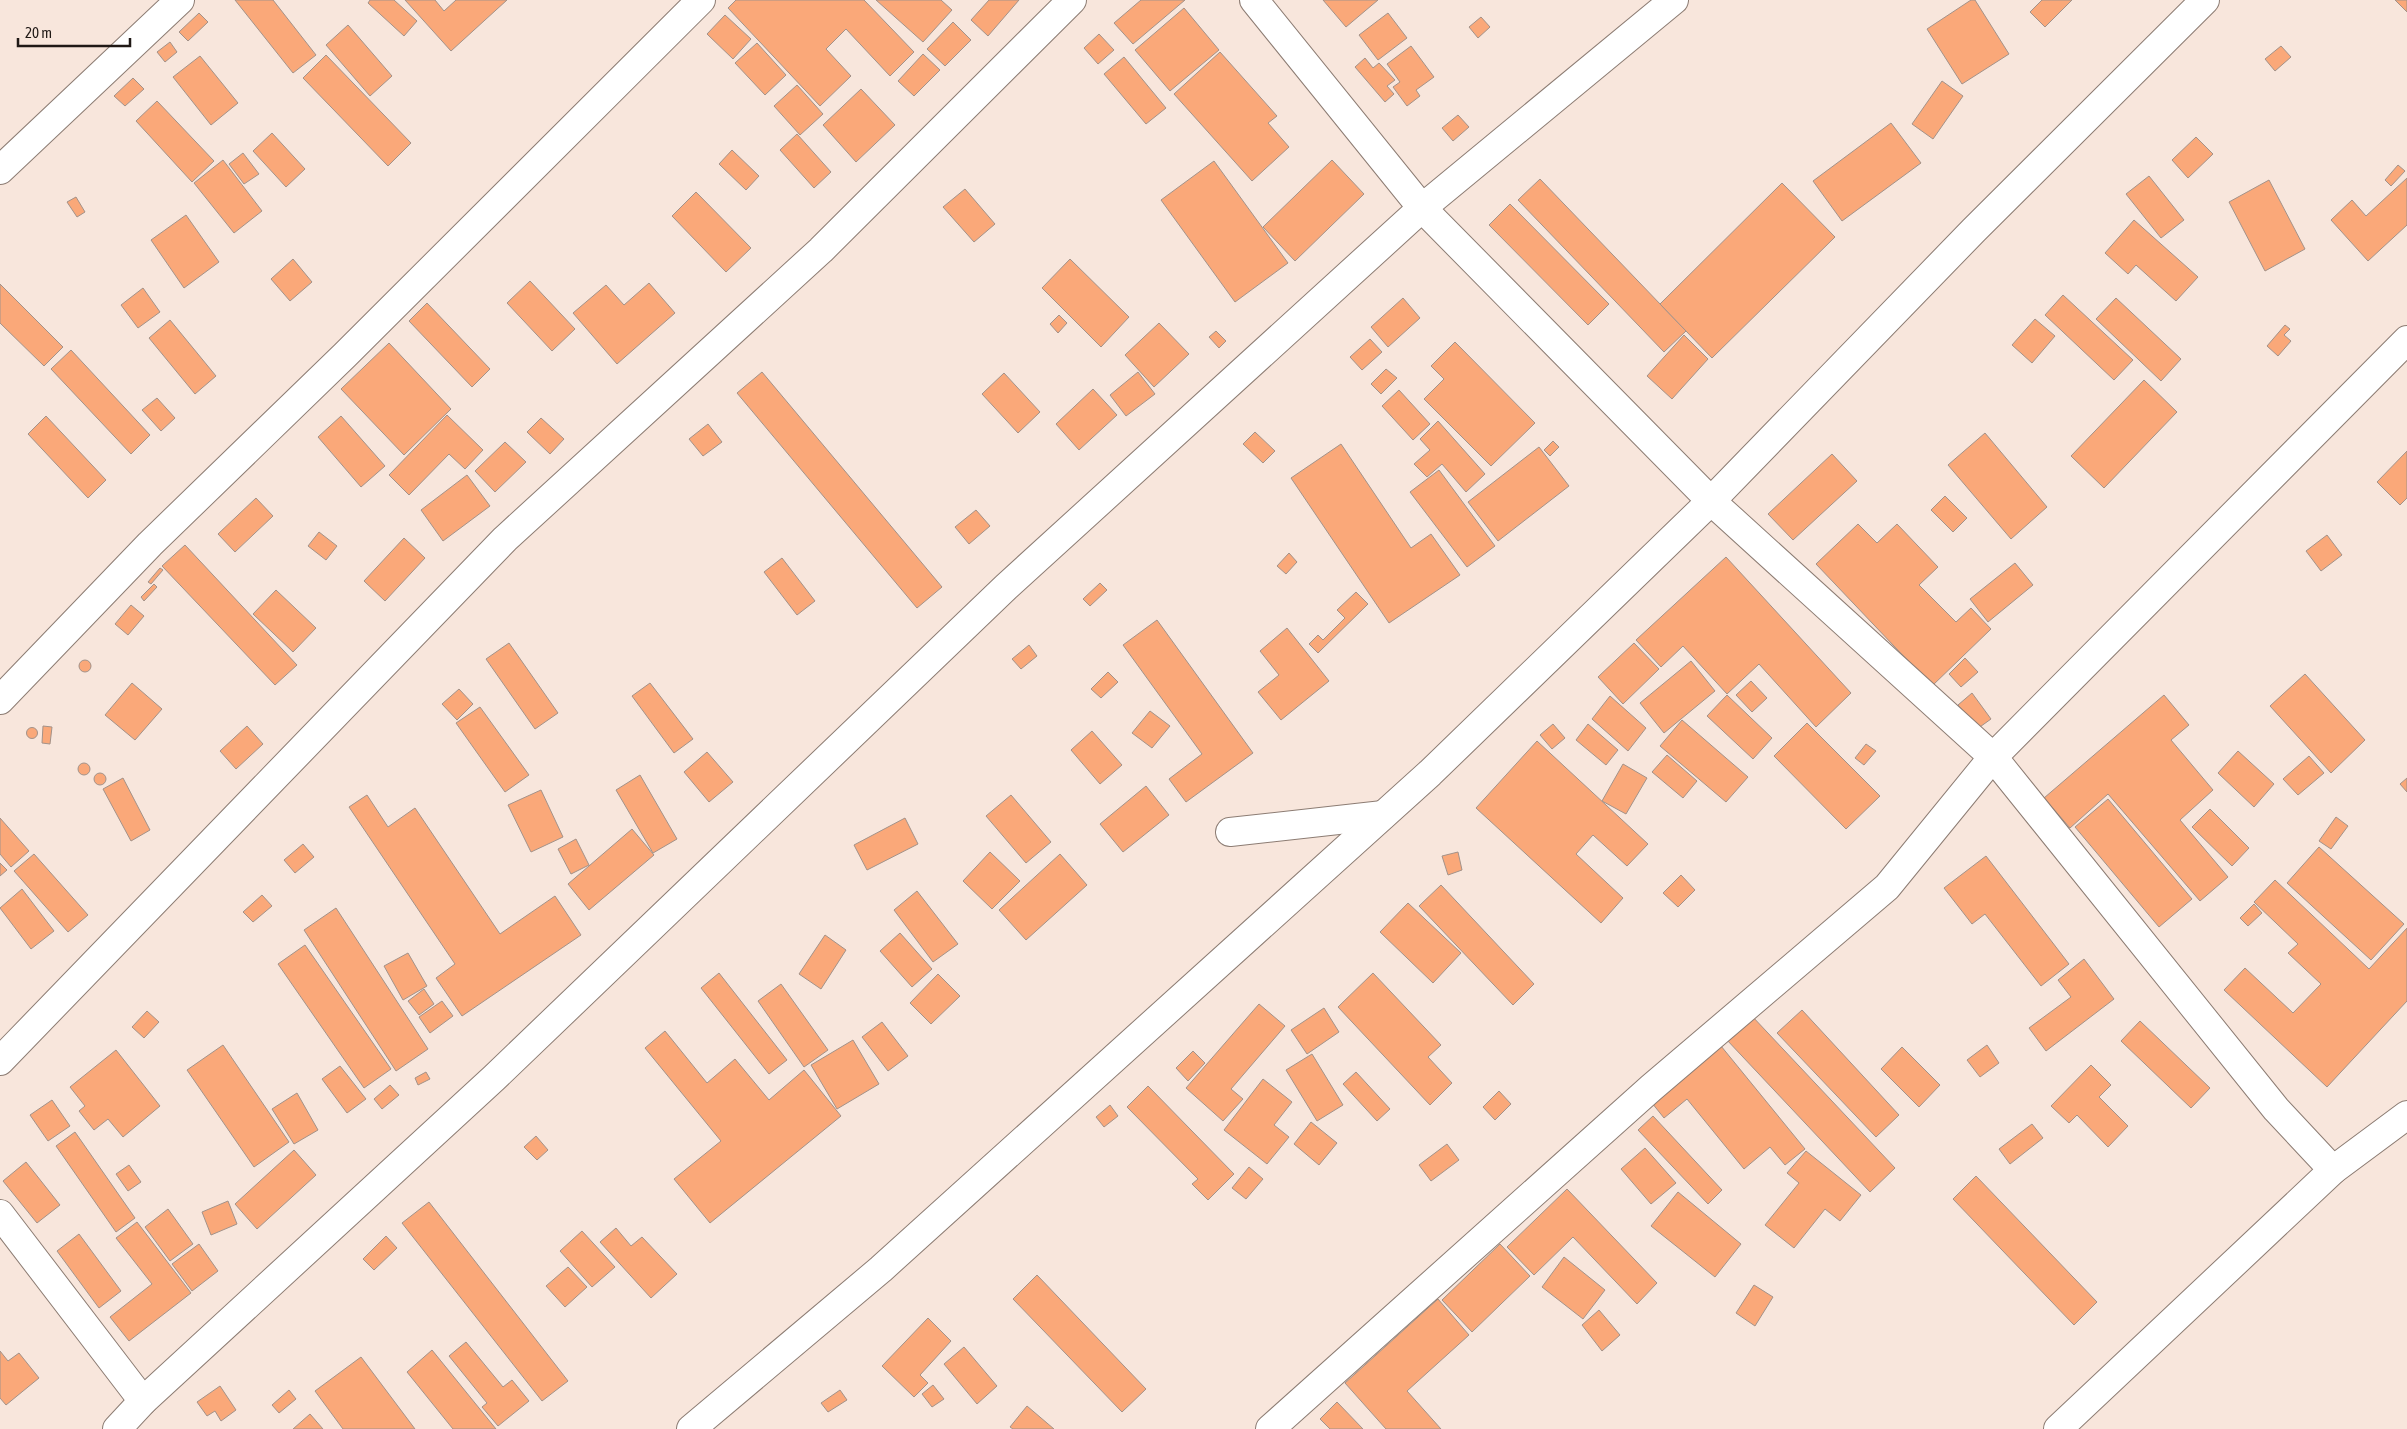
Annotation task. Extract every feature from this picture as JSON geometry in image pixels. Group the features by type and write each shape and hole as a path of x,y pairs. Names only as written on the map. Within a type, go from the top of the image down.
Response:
{"street":[{"path":"0,170 180,0"},
{"path":"0,700 150,544 345,355 701,0"},
{"path":"0,1061 505,539 821,250 1072,0"},
{"path":"1254,0 1422,208 1711,501 1993,757 2276,1109 2333,1170"},
{"path":"117,1429 143,1401 494,1078 1006,587 1422,208 1674,0"},
{"path":"692,1429 881,1269 1430,773 1711,501 1974,230 2205,0"},
{"path":"1270,1429 1652,1088 1887,887 1993,757 2407,340"},
{"path":"1230,832 1383,815"},
{"path":"2058,1429 2333,1170 2407,1116"},
{"path":"0,1214 143,1401"}],"building":[{"path":"235,0 273,0 316,55 293,73"},
{"path":"370,0 394,0 417,21 404,36 368,3"},
{"path":"405,0 435,0 444,11 456,0 507,0 451,51"},
{"path":"736,0 864,0 914,52 890,76 846,29 826,49 851,76 820,106 728,8"},
{"path":"876,0 941,0 952,10 923,42"},
{"path":"989,0 1019,0 988,36 971,20"},
{"path":"1141,0 1185,0 1133,44 1114,23"},
{"path":"1323,0 1378,0 1346,27"},
{"path":"1971,0 1975,0 2009,54 1962,84 1927,29"},
{"path":"2042,0 2072,0 2045,27 2030,12"},
{"path":"2395,0 2407,0 2407,12"},
{"path":"1184,8 1219,50 1170,91 1135,50"},
{"path":"199,13 208,22 188,41 179,32"},
{"path":"1388,13 1407,38 1378,60 1359,35"},
{"path":"725,15 751,39 733,59 707,34"},
{"path":"1481,17 1490,27 1478,38 1469,27"},
{"path":"953,22 971,40 945,66 927,49"},
{"path":"348,25 392,76 370,96 326,45"},
{"path":"1099,34 1114,50 1098,64 1084,48"},
{"path":"170,42 177,52 165,62 157,52"},
{"path":"757,43 786,75 765,95 735,63"},
{"path":"1411,46 1434,77 1416,90 1420,96 1407,106 1393,87 1400,82 1387,64"},
{"path":"2281,46 2291,57 2275,71 2265,59"},
{"path":"1220,52 1277,116 1268,123 1289,147 1252,181 1174,94"},
{"path":"923,54 940,70 914,96 898,81"},
{"path":"326,55 411,143 388,166 303,78"},
{"path":"200,56 238,103 211,125 173,77"},
{"path":"1124,57 1166,108 1146,124 1104,74"},
{"path":"1365,58 1373,68 1379,63 1395,80 1387,86 1394,94 1385,102 1355,67"},
{"path":"133,78 144,89 125,106 114,96"},
{"path":"1942,81 1963,96 1933,139 1912,124"},
{"path":"797,85 823,114 800,135 774,106"},
{"path":"861,89 895,125 856,162 823,125"},
{"path":"157,101 214,161 192,182 136,121"},
{"path":"1458,115 1469,127 1453,141 1442,128"},
{"path":"1891,123 1921,163 1842,221 1813,181"},
{"path":"272,133 305,169 286,187 253,151"},
{"path":"797,134 831,172 814,188 780,150"},
{"path":"2196,137 2213,154 2188,178 2172,160"},
{"path":"732,150 759,176 746,190 719,164"},
{"path":"243,153 259,174 244,184 229,164"},
{"path":"223,160 262,211 234,233 194,183"},
{"path":"1332,160 1364,194 1295,261 1263,227"},
{"path":"1214,161 1288,263 1235,302 1161,200"},
{"path":"2398,165 2405,171 2391,186 2385,180"},
{"path":"2149,176 2184,220 2161,238 2126,194"},
{"path":"2407,178 2407,225 2368,261 2331,220 2352,200 2366,216"},
{"path":"1540,179 1686,331 1664,352 1518,200"},
{"path":"2269,180 2305,249 2265,271 2229,202"},
{"path":"1782,183 1835,237 1712,358 1660,304"},
{"path":"965,189 995,224 974,242 943,207"},
{"path":"696,192 751,248 726,272 672,216"},
{"path":"76,197 85,212 77,217 67,202"},
{"path":"1510,204 1609,304 1588,325 1489,225"},
{"path":"186,215 219,262 184,288 151,240"},
{"path":"2134,220 2198,277 2176,301 2136,265 2128,274 2105,253"},
{"path":"293,259 312,282 290,301 271,279"},
{"path":"1070,259 1129,317 1101,347 1042,288"},
{"path":"530,281 575,329 552,351 507,303"},
{"path":"649,283 675,313 617,364 573,313 606,285 624,305"},
{"path":"0,284 63,347 44,366 0,323"},
{"path":"143,288 160,312 138,328 121,305"},
{"path":"2063,295 2133,360 2114,380 2045,315"},
{"path":"1403,298 1420,318 1388,347 1371,327"},
{"path":"2116,298 2181,359 2161,381 2096,319"},
{"path":"427,303 490,369 472,387 409,321"},
{"path":"1059,315 1067,323 1058,333 1050,324"},
{"path":"2035,319 2055,336 2032,363 2012,345"},
{"path":"170,320 216,376 195,394 149,338"},
{"path":"1159,323 1189,354 1154,387 1125,355"},
{"path":"2285,325 2290,329 2284,335 2291,341 2278,356 2267,346"},
{"path":"1216,331 1226,341 1219,348 1209,337"},
{"path":"1684,335 1708,359 1672,399 1647,376"},
{"path":"1370,339 1382,352 1362,370 1350,357"},
{"path":"1455,342 1535,423 1491,466 1424,399 1444,379 1431,366"},
{"path":"389,343 451,409 404,455 341,389"},
{"path":"71,350 150,435 131,454 51,369"},
{"path":"1386,369 1397,378 1381,394 1371,384"},
{"path":"762,372 942,587 917,608 737,393"},
{"path":"1138,372 1155,394 1126,416 1110,395"},
{"path":"1004,373 1040,412 1018,433 982,394"},
{"path":"2144,380 2177,412 2104,488 2071,456"},
{"path":"1093,389 1117,415 1079,450 1056,424"},
{"path":"1399,390 1430,424 1413,440 1382,406"},
{"path":"157,398 175,418 161,431 142,410"},
{"path":"447,415 483,450 465,469 449,454 409,495 389,475"},
{"path":"46,416 106,480 88,498 28,434"},
{"path":"341,416 385,466 361,487 318,437"},
{"path":"541,418 564,439 550,454 527,432"},
{"path":"1438,421 1485,474 1466,492 1442,464 1427,477 1414,464 1430,450 1420,439"},
{"path":"708,424 722,442 703,456 689,439"},
{"path":"1255,432 1275,451 1263,463 1243,444"},
{"path":"1985,433 2047,507 2011,539 1948,465"},
{"path":"1553,441 1559,447 1550,456 1544,450"},
{"path":"505,442 526,462 495,492 475,471"},
{"path":"1341,444 1411,548 1431,534 1460,575 1389,623 1291,478"},
{"path":"1539,447 1569,486 1498,541 1468,502"},
{"path":"2407,451 2407,498 2400,505 2377,482"},
{"path":"1832,454 1857,481 1793,540 1768,514"},
{"path":"1439,470 1495,546 1467,567 1410,492"},
{"path":"467,475 490,506 443,541 421,510"},
{"path":"1945,496 1967,518 1953,532 1931,510"},
{"path":"256,498 273,516 235,552 218,534"},
{"path":"976,510 990,526 969,544 955,527"},
{"path":"1858,524 1877,543 1897,524 1938,567 1919,585 1956,622 1971,608 1991,629 1932,686 1816,564"},
{"path":"319,532 337,546 326,560 308,546"},
{"path":"2327,535 2342,555 2321,571 2306,551"},
{"path":"404,538 425,558 385,601 364,581"},
{"path":"185,545 297,665 275,685 162,566"},
{"path":"1289,553 1297,562 1286,574 1277,566"},
{"path":"1726,557 1851,693 1816,727 1759,664 1727,694 1683,646 1661,667 1636,640"},
{"path":"782,558 815,601 797,615 764,572"},
{"path":"2015,563 2033,585 1988,622 1970,599"},
{"path":"160,568 163,570 151,584 148,582"},
{"path":"1100,583 1107,590 1090,606 1083,599"},
{"path":"154,584 157,587 144,601 141,597"},
{"path":"276,590 316,628 293,652 253,614"},
{"path":"1356,592 1368,604 1318,653 1309,644 1318,635 1323,640 1345,618 1337,610"},
{"path":"131,605 144,616 128,635 115,624"},
{"path":"1157,620 1253,753 1186,802 1169,779 1202,754 1123,645"},
{"path":"1287,628 1329,681 1281,720 1258,692 1279,675 1260,651"},
{"path":"509,643 558,713 535,729 486,659"},
{"path":"1634,643 1659,669 1623,704 1598,677"},
{"path":"1029,645 1037,656 1021,669 1012,659"},
{"path":"1965,658 1978,672 1961,687 1949,674"},
{"path":"85,660 91,666 85,672 79,666"},
{"path":"1691,661 1715,691 1664,733 1640,703"},
{"path":"1108,672 1118,682 1101,698 1091,689"},
{"path":"2305,674 2365,740 2331,773 2270,706"},
{"path":"1751,681 1767,698 1752,712 1736,695"},
{"path":"132,683 162,709 135,740 105,715"},
{"path":"650,683 693,739 674,753 632,696"},
{"path":"459,689 473,704 457,720 442,704"},
{"path":"1972,693 1991,719 1977,729 1958,705"},
{"path":"1727,695 1772,738 1753,759 1707,716"},
{"path":"2164,695 2189,725 2171,740 2213,790 2180,820 2228,877 2200,901 2108,794 2070,828 2044,798"},
{"path":"1610,696 1646,728 1628,751 1592,719"},
{"path":"480,707 529,775 505,792 456,723"},
{"path":"1150,711 1170,726 1152,748 1132,733"},
{"path":"1682,720 1748,777 1726,802 1660,746"},
{"path":"1807,723 1880,796 1846,829 1774,756"},
{"path":"1553,724 1565,738 1552,749 1540,735"},
{"path":"1588,724 1618,750 1606,765 1576,740"},
{"path":"43,726 52,727 50,744 42,743"},
{"path":"247,726 263,744 236,769 220,751"},
{"path":"32,727 38,733 32,739 26,733"},
{"path":"1092,731 1122,765 1100,784 1071,750"},
{"path":"1537,741 1648,844 1627,866 1593,835 1576,854 1623,898 1601,923 1476,808"},
{"path":"1866,744 1876,751 1864,765 1855,758"},
{"path":"2238,751 2274,784 2254,807 2218,773"},
{"path":"707,752 733,782 709,802 684,772"},
{"path":"1667,755 1697,781 1683,798 1652,772"},
{"path":"2309,756 2324,773 2298,795 2283,779"},
{"path":"84,763 90,769 84,775 78,769"},
{"path":"1623,764 1647,778 1626,814 1602,801"},
{"path":"102,773 105,774 105,784 98,785 95,784 94,777 95,774"},
{"path":"640,775 677,839 653,853 616,790"},
{"path":"123,778 150,830 131,841 103,789"},
{"path":"2407,778 2407,792 2400,784"},
{"path":"1146,786 1169,815 1123,852 1100,824"},
{"path":"541,790 563,837 531,852 508,805"},
{"path":"367,795 388,827 415,808 500,934 555,896 581,935 462,1016 436,978 455,964 349,807"},
{"path":"1011,795 1051,842 1026,863 986,816"},
{"path":"2108,799 2192,899 2159,927 2075,827"},
{"path":"2210,809 2249,848 2232,866 2192,827"},
{"path":"2336,817 2348,826 2331,849 2319,841"},
{"path":"0,818 29,851 11,867 0,854"},
{"path":"905,818 918,844 867,870 854,845"},
{"path":"632,829 654,855 589,910 568,884"},
{"path":"576,839 589,865 571,874 558,849"},
{"path":"303,844 314,857 295,873 284,860"},
{"path":"2319,847 2404,924 2371,960 2287,883"},
{"path":"990,852 1020,881 992,909 963,881"},
{"path":"1458,852 1462,870 1448,875 1442,856"},
{"path":"34,854 88,915 68,932 14,871"},
{"path":"1060,854 1087,885 1026,940 999,910"},
{"path":"1986,856 2069,964 2041,986 1985,914 1972,924 1944,888"},
{"path":"0,863 7,870 0,876"},
{"path":"1681,875 1695,890 1678,907 1663,893"},
{"path":"2275,880 2369,969 2407,928 2407,1001 2327,1087 2224,990 2245,968 2293,1013 2321,984 2288,953 2298,944 2254,902"},
{"path":"1441,885 1534,984 1513,1005 1419,906"},
{"path":"22,889 54,931 31,949 0,908"},
{"path":"917,891 958,944 933,962 894,910"},
{"path":"262,895 272,906 253,922 243,912"},
{"path":"1408,903 1461,953 1433,983 1380,932"},
{"path":"2254,904 2262,913 2248,926 2240,918"},
{"path":"336,908 428,1049 396,1071 304,930"},
{"path":"900,933 932,969 912,987 880,951"},
{"path":"825,935 846,950 821,989 799,974"},
{"path":"305,945 391,1069 364,1088 278,964"},
{"path":"408,953 427,986 403,1000 384,966"},
{"path":"2084,959 2114,999 2046,1051 2029,1028 2071,997 2058,980"},
{"path":"719,973 787,1060 769,1074 701,988"},
{"path":"1373,973 1441,1045 1428,1057 1452,1083 1430,1105 1338,1007"},
{"path":"938,974 960,996 931,1024 910,1003"},
{"path":"781,984 828,1050 804,1067 758,1001"},
{"path":"424,989 434,1004 419,1015 408,1001"},
{"path":"442,1001 453,1016 430,1033 419,1017"},
{"path":"1259,1004 1285,1026 1231,1089 1243,1099 1223,1121 1186,1088"},
{"path":"1324,1008 1339,1032 1307,1054 1291,1030"},
{"path":"1802,1010 1899,1115 1876,1137 1777,1033"},
{"path":"147,1011 159,1022 144,1038 132,1027"},
{"path":"1751,1015 1895,1168 1870,1192 1726,1039"},
{"path":"2140,1021 2210,1088 2191,1108 2121,1041"},
{"path":"882,1022 908,1056 888,1071 862,1037"},
{"path":"665,1031 707,1083 735,1059 769,1100 804,1070 841,1116 710,1223 674,1179 721,1141 645,1048"},
{"path":"853,1040 879,1084 837,1109 811,1065"},
{"path":"223,1045 289,1142 254,1167 187,1070"},
{"path":"1987,1045 1999,1063 1980,1077 1967,1060"},
{"path":"1721,1046 1805,1149 1785,1165 1770,1147 1744,1169 1687,1099 1664,1118 1652,1103"},
{"path":"1902,1047 1940,1085 1919,1107 1881,1069"},
{"path":"116,1050 160,1106 123,1137 108,1119 94,1130 79,1111 85,1106 70,1087"},
{"path":"1193,1051 1205,1063 1188,1081 1176,1068"},
{"path":"1312,1054 1343,1105 1317,1121 1286,1070"},
{"path":"2091,1065 2111,1085 2099,1097 2128,1126 2108,1147 2077,1115 2069,1123 2051,1106"},
{"path":"340,1066 366,1099 347,1113 322,1079"},
{"path":"426,1072 430,1079 418,1085 415,1078"},
{"path":"1356,1072 1390,1109 1377,1121 1343,1084"},
{"path":"1263,1079 1292,1102 1274,1125 1289,1137 1267,1164 1224,1130"},
{"path":"390,1085 399,1095 382,1109 374,1099"},
{"path":"1148,1086 1234,1174 1208,1200 1192,1184 1198,1179 1127,1107"},
{"path":"1499,1091 1511,1104 1495,1120 1483,1107"},
{"path":"297,1093 318,1130 294,1144 272,1109"},
{"path":"52,1100 70,1126 48,1141 30,1115"},
{"path":"1110,1105 1118,1116 1104,1127 1096,1117"},
{"path":"1653,1116 1722,1190 1708,1204 1638,1130"},
{"path":"1311,1122 1337,1143 1319,1165 1294,1144"},
{"path":"2032,1124 2043,1138 2010,1164 1999,1149"},
{"path":"75,1132 135,1218 116,1232 56,1146"},
{"path":"536,1136 548,1150 537,1160 524,1147"},
{"path":"1447,1144 1459,1160 1431,1181 1419,1165"},
{"path":"1645,1148 1676,1183 1651,1204 1621,1169"},
{"path":"294,1150 316,1175 257,1229 235,1204"},
{"path":"1806,1151 1861,1195 1840,1221 1825,1209 1794,1248 1765,1225 1799,1183 1787,1173"},
{"path":"26,1162 60,1205 37,1223 3,1181"},
{"path":"129,1165 141,1182 128,1191 116,1174"},
{"path":"1249,1167 1263,1179 1246,1199 1232,1188"},
{"path":"1976,1176 2097,1302 2074,1325 1953,1199"},
{"path":"1567,1189 1657,1283 1637,1304 1573,1237 1534,1275 1507,1247"},
{"path":"1678,1192 1741,1244 1715,1277 1651,1226"},
{"path":"228,1201 237,1224 211,1235 202,1212"},
{"path":"429,1202 568,1381 542,1401 402,1223"},
{"path":"168,1209 193,1244 170,1261 145,1227"},
{"path":"137,1222 191,1293 129,1341 110,1317 152,1284 116,1238"},
{"path":"616,1228 631,1246 642,1237 677,1274 651,1298 600,1242"},
{"path":"582,1231 615,1267 592,1287 560,1251"},
{"path":"79,1234 121,1291 99,1308 57,1251"},
{"path":"386,1236 397,1248 374,1270 363,1259"},
{"path":"199,1244 218,1271 192,1291 172,1264"},
{"path":"1500,1244 1530,1276 1472,1332 1442,1300"},
{"path":"1564,1257 1605,1290 1583,1319 1542,1287"},
{"path":"568,1267 587,1287 565,1307 546,1286"},
{"path":"1037,1275 1146,1389 1122,1412 1013,1299"},
{"path":"1754,1285 1773,1297 1755,1326 1736,1313"},
{"path":"1438,1299 1469,1335 1407,1391 1441,1429 1386,1429 1345,1383"},
{"path":"1599,1310 1620,1335 1602,1351 1582,1325"},
{"path":"928,1318 951,1341 920,1375 928,1383 914,1397 882,1366"},
{"path":"466,1342 503,1387 512,1380 529,1401 498,1426 482,1407 487,1403 449,1356"},
{"path":"964,1347 997,1386 977,1404 944,1364"},
{"path":"432,1350 496,1429 453,1429 407,1372"},
{"path":"0,1351 8,1361 19,1353 39,1378 6,1405 0,1398"},
{"path":"361,1357 415,1429 343,1429 315,1391"},
{"path":"933,1385 944,1399 932,1407 922,1394"},
{"path":"220,1386 236,1410 221,1421 215,1411 207,1416 197,1402"},
{"path":"289,1390 296,1399 279,1413 272,1405"},
{"path":"840,1390 847,1400 828,1412 821,1403"},
{"path":"1337,1402 1363,1429 1330,1429 1320,1419"},
{"path":"1027,1406 1054,1429 1013,1429 1010,1427"},
{"path":"310,1414 323,1429 293,1429"}]}
